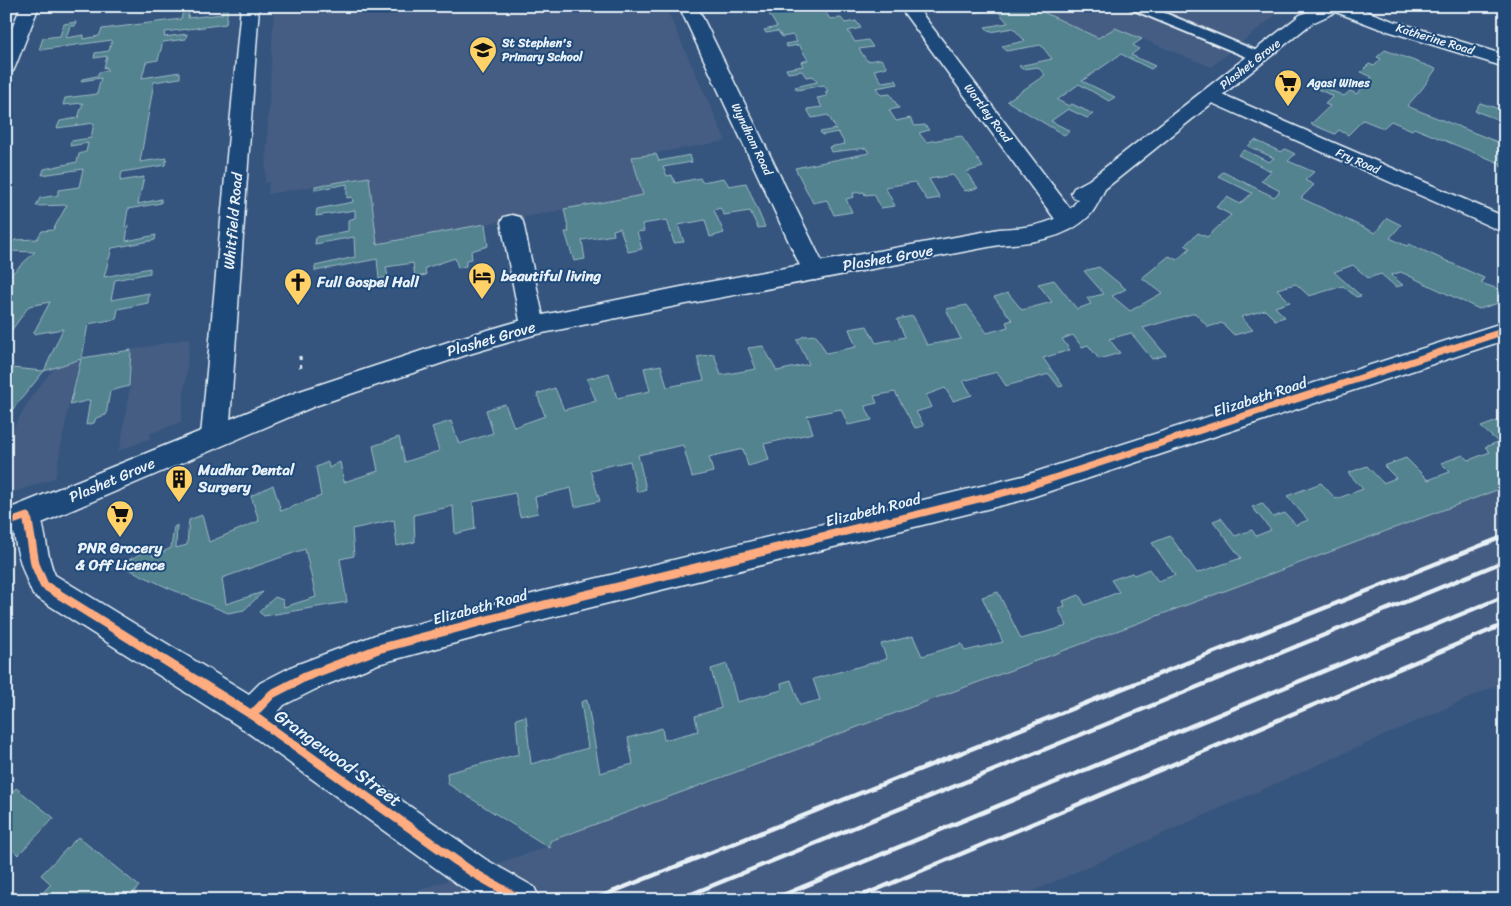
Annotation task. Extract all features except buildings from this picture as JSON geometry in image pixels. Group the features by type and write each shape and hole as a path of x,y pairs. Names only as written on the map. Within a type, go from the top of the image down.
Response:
{"street":[{"path":"6,67 30,6"},
{"name":"Whitfield Road","path":"216,436 250,6"},
{"name":"Wyndham Road","path":"688,6 815,272"},
{"name":"Wortley Road","path":"907,6 1063,213"},
{"name":"Plashet Grove","path":"16,519 306,399 460,347 533,326 999,236 1034,235 1063,213 1082,210 1097,184 1306,19 1316,13 1336,6"},
{"name":"Katherine Road","path":"1336,6 1384,24 1505,61"},
{"name":"Fry Road","path":"1210,95 1505,226"},
{"path":"512,222 533,326"},
{"name":"Elizabeth Road","path":"252,715 272,694 305,677 378,649 544,605 1023,488 1505,331"},
{"name":"Grangewood Street","path":"16,519 44,585 252,715 472,872 521,900"}],"lane":[{"path":"1136,6 1259,57"}],"path":[{"path":"300,356 301,375"}],"shaded area":[{"name":"St Stephen's Primary School","path":"274,6 665,6 726,141 632,157 643,195 377,244 369,177 268,194 269,182 265,183"},
{"path":"1045,6 1287,6 1211,67 1135,36 1098,38 1039,10"},
{"path":"190,338 181,422 151,433 149,439 118,451 121,444 131,379 131,350"},
{"path":"81,359 72,389 55,478 6,495 6,441 32,396 55,367"},
{"path":"1505,487 1505,682 1013,900 390,900 546,847 549,848 549,841"}],"green space":[{"path":"223,6 228,6 226,24 165,32 164,37 187,34 186,39 163,42 158,60 146,62 142,78 180,72 180,78 154,82 140,162 167,158 165,165 122,172 120,181 144,177 138,204 161,199 161,203 128,209 125,227 128,226 126,241 156,235 155,240 112,248 104,277 150,268 150,273 115,280 111,300 149,293 148,303 118,309 116,319 88,324 82,358 131,350 129,386 110,391 106,415 96,418 94,423 86,425 90,400 70,405 81,359 44,371 63,329 33,334 50,302 29,306 6,338 6,279 35,252 6,251 6,248 15,240 37,239 42,231 53,230 67,205 36,206 40,198 58,195 58,190 79,187 83,169 42,175 44,169 77,162 79,154 86,152 88,143 70,146 71,141 91,138 94,123 57,128 60,121 78,118 83,103 63,105 65,98 97,94 101,78 81,81 82,79 97,76 99,72 107,71 107,67 104,68 107,56 94,58 95,53 109,51 112,40 39,50 43,38 60,36 64,24 76,22 75,26 70,26 66,38 84,35 84,39 99,36 102,29 181,19 184,8 190,8 188,18 222,14"},
{"path":"764,6 845,6 824,10 830,19 841,18 845,23 856,21 861,28 848,31 855,42 868,40 873,47 859,49 867,61 881,59 887,67 874,70 882,82 896,80 898,84 876,88 881,95 890,94 899,108 889,110 896,121 910,118 915,126 925,125 929,130 919,133 926,142 961,136 983,167 966,172 978,188 965,191 953,175 929,179 940,198 927,200 915,182 885,187 895,206 881,208 874,194 865,195 864,192 853,193 854,197 846,199 852,212 834,215 827,200 813,203 795,168 869,153 866,148 831,152 829,147 845,144 838,132 822,135 820,132 836,129 828,115 812,118 807,109 822,107 817,98 827,96 825,92 828,91 824,85 797,90 795,87 817,82 813,76 806,77 802,71 788,73 786,69 803,66 801,62 808,60 799,45 787,47 785,44 797,42 793,35 782,37 778,31 766,33 764,30 777,27"},
{"path":"978,6 1045,6 1039,10 1098,38 1115,28 1142,39 1133,45 1139,49 1131,55 1155,66 1151,69 1121,54 1082,81 1115,97 1109,101 1079,84 1057,100 1069,106 1072,104 1093,114 1087,118 1068,109 1051,121 1070,131 1064,135 1007,101 1045,75 1038,67 1022,69 1019,66 1052,59 1041,45 1006,51 1002,46 1025,41 1013,28 990,32 985,27 1008,23 996,9 974,13 970,8"},
{"path":"1385,50 1436,69 1407,106 1505,145 1505,168 1500,166 1502,164 1414,128 1412,130 1391,121 1383,128 1363,120 1348,135 1339,130 1335,134 1311,124 1330,106 1325,104 1333,96 1313,87 1316,84 1344,96 1350,91 1357,94 1372,77 1361,72 1369,64 1374,66 1381,59 1377,57"},
{"path":"1480,103 1503,110 1502,114 1505,116 1505,122 1475,111"},
{"path":"1255,140 1281,152 1285,149 1295,154 1288,161 1314,172 1305,180 1314,185 1301,198 1375,233 1387,218 1401,225 1390,238 1407,246 1409,244 1484,278 1481,283 1504,291 1505,301 1479,309 1401,272 1391,275 1403,285 1396,287 1381,274 1368,278 1353,265 1334,272 1361,296 1356,297 1343,286 1309,296 1296,284 1277,289 1290,302 1275,307 1285,317 1275,320 1265,310 1241,317 1253,330 1234,335 1222,323 1208,327 1195,313 1143,328 1166,355 1152,359 1131,333 1109,339 1120,353 1099,359 1088,345 1082,347 1073,335 1062,339 1070,350 1043,358 1063,386 1059,387 1049,374 1006,386 997,372 963,381 972,395 953,401 945,388 926,395 932,407 916,412 924,426 915,428 895,392 874,396 877,403 865,406 872,420 848,425 841,409 807,416 813,433 764,444 769,460 748,466 743,449 709,457 713,472 692,477 683,445 638,455 646,489 637,492 630,461 590,470 600,501 575,507 571,488 535,497 538,513 520,517 515,493 473,502 475,529 455,534 453,506 414,515 415,542 397,546 394,520 352,529 354,556 340,559 347,602 264,616 259,612 275,597 283,600 284,607 316,597 305,549 222,578 226,604 263,592 244,610 228,613 120,565 151,548 153,557 171,548 174,527 177,525 176,548 187,545 189,520 202,515 209,542 259,521 251,496 273,485 281,511 321,496 316,467 328,462 329,468 340,462 344,482 378,471 373,446 399,437 405,462 439,451 432,427 451,421 459,444 493,433 486,410 505,404 514,427 545,416 537,394 555,388 564,410 596,401 587,379 609,373 617,398 650,391 644,368 661,365 667,387 704,380 697,357 714,354 721,375 756,369 748,348 763,346 777,371 809,364 797,340 804,336 816,335 826,353 856,347 849,329 867,326 876,343 905,337 897,319 913,316 927,345 961,339 946,309 967,305 987,333 1008,327 1006,322 1012,320 994,297 1008,293 1022,310 1052,302 1038,284 1054,280 1077,309 1091,304 1087,298 1104,294 1084,271 1099,267 1126,289 1112,296 1130,311 1162,293 1142,278 1169,256 1177,260 1190,248 1185,245 1198,233 1207,237 1231,215 1216,207 1227,197 1240,204 1252,193 1218,176 1223,172 1274,197 1280,191 1261,181 1271,171 1238,155 1244,150 1269,162 1274,158 1248,146"},
{"path":"656,154 659,161 690,155 692,162 663,167 667,176 672,175 675,183 700,178 702,182 724,178 729,186 746,183 765,227 758,228 750,211 724,215 720,208 714,210 724,233 710,237 705,220 678,225 684,242 674,243 667,220 642,224 644,231 637,232 642,249 628,252 620,228 613,230 614,235 582,240 585,259 574,261 565,232 569,232 564,209 643,195 632,157"},
{"path":"369,177 377,244 485,224 488,246 471,251 472,259 466,260 466,266 458,268 455,258 425,268 426,275 415,277 413,263 386,267 388,277 379,279 377,259 315,271 315,266 355,257 354,237 315,244 316,237 348,231 348,220 355,218 355,210 316,216 317,209 353,202 352,197 347,198 347,184 315,190 315,186"},
{"path":"12,368 44,371 13,409 6,408 6,373"},
{"path":"1500,420 1505,424 1505,487 550,841 550,848 448,784 447,773 519,754 516,719 526,716 531,764 588,748 581,702 587,700 600,773 633,764 628,738 662,728 664,740 698,731 695,716 721,708 711,669 727,664 737,702 782,690 781,683 791,680 800,705 820,700 813,679 887,659 881,644 913,636 922,656 962,644 965,651 1003,642 982,597 998,592 1021,639 1067,626 1058,608 1065,606 1063,601 1079,595 1085,605 1119,592 1111,580 1132,573 1134,575 1149,569 1158,581 1175,575 1152,543 1170,536 1197,573 1241,558 1213,521 1221,518 1235,536 1252,530 1256,536 1271,530 1252,507 1262,503 1273,517 1285,513 1296,525 1308,520 1287,496 1321,483 1336,499 1363,489 1348,473 1367,466 1383,483 1396,478 1384,466 1406,458 1428,480 1450,472 1441,463 1463,455 1469,460 1490,452 1485,447 1498,442 1481,427"},
{"path":"16,788 54,818 18,855 6,843 6,798"},
{"path":"78,837 139,886 127,900 36,900 51,884 41,875"}],"railway":[{"path":"592,900 1505,536"},
{"path":"677,900 1505,561"},
{"path":"771,900 1505,596"},
{"path":"852,900 1505,624"}],"cycle path":[{"path":"252,715 272,694 305,677 378,649 544,605 1023,488 1505,331"},
{"path":"6,523 27,516 35,564 44,585 252,715 472,872 521,900"}],"place":[{"name":"St Stephen's Primary School","path":"483,74"},
{"name":"Agasi Wines","path":"1288,107"},
{"name":"beautiful living","path":"482,300"},
{"name":"Full Gospel Hall","path":"298,306"},
{"name":"Mudhar Dental Surgery","path":"179,503"},
{"name":"PNR Grocery & Off Licence","path":"120,538"}]}
